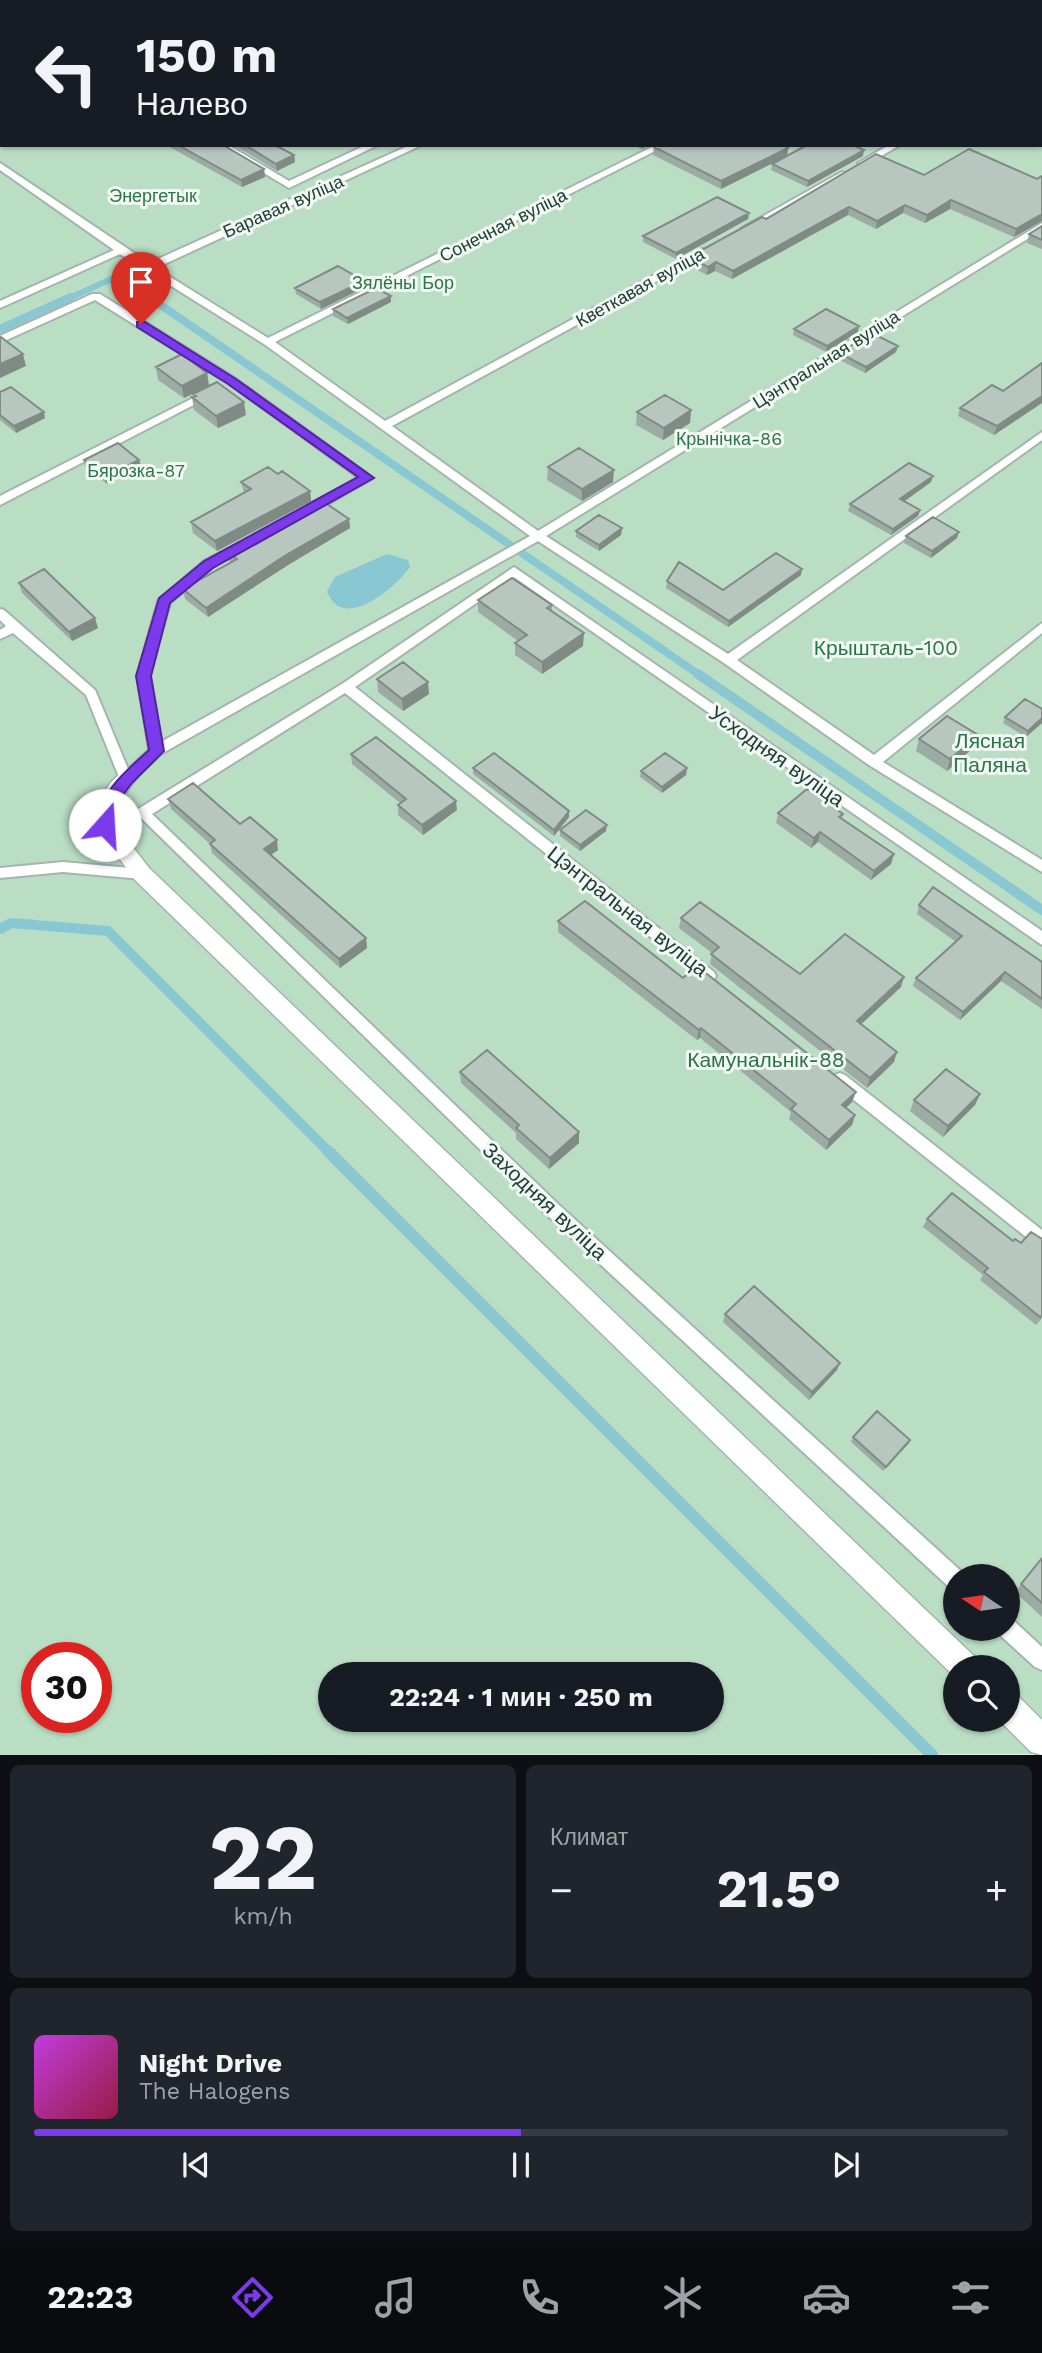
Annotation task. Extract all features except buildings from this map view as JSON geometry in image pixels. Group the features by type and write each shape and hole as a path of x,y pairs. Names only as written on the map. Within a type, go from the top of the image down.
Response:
{"street":[{"path":"127,779 107,805 105,825 142,874 953,1655"},
{"path":"1020,1720 1042,1741"}],"lane":[{"path":"224,147 289,186 370,147"},
{"name":"Баравая вуліца","path":"149,267 414,147"},
{"name":"Сонечная вуліца","path":"268,342 659,147"},
{"path":"740,231 892,147"},
{"path":"0,166 121,250 268,342 537,537 728,660 874,762 1042,867"},
{"name":"Цэнтральная вуліца","path":"127,779 156,751 537,537 1042,226"},
{"name":"Кветкавая вуліца","path":"383,426 716,244"},
{"path":"0,305 121,250"},
{"path":"0,340 96,296 232,381 367,478 294,518"},
{"path":"0,500 232,381"},
{"path":"728,660 1042,435"},
{"path":"156,751 144,676 164,601 208,565 257,538"},
{"name":"Усходняя вуліца","path":"346,687 514,571 1042,939"},
{"path":"0,612 91,693 127,779"},
{"path":"0,635 14,627"},
{"path":"874,762 1042,627"},
{"name":"Цэнтральная вуліца","path":"346,687 727,990"},
{"name":"Заходняя вуліца","path":"346,687 143,813 553,1210 943,1568"},
{"path":"0,873 63,867 142,874"},
{"path":"825,1068 1042,1240"},
{"path":"1020,1640 1042,1660"}],"green space":[{"path":"0,147 1042,147 1042,1754 0,1755"}],"water":[{"path":"387,554 408,560 410,567 403,576 369,603 356,608 344,608 334,603 327,591 335,577"}],"waterway":[{"path":"67,299 118,276 151,299"},
{"path":"0,329 71,297"},
{"path":"149,297 701,676"},
{"path":"698,674 1042,910"},
{"path":"0,929 11,923 108,931 932,1755"}],"route":[{"path":"105,825 107,805 127,779 156,751 144,676 164,601 208,565 367,478 232,381 141,324"}],"park label":[{"name":"Энергетык","path":"153,195"},
{"name":"Зялёны Бор","path":"403,282"},
{"name":"Крынічка-86","path":"729,438"},
{"name":"Бярозка-87","path":"136,470"},
{"name":"Крышталь-100","path":"886,647"},
{"name":"Лясная Паляна","path":"990,752"},
{"name":"Камунальнік-88","path":"766,1059"}]}
